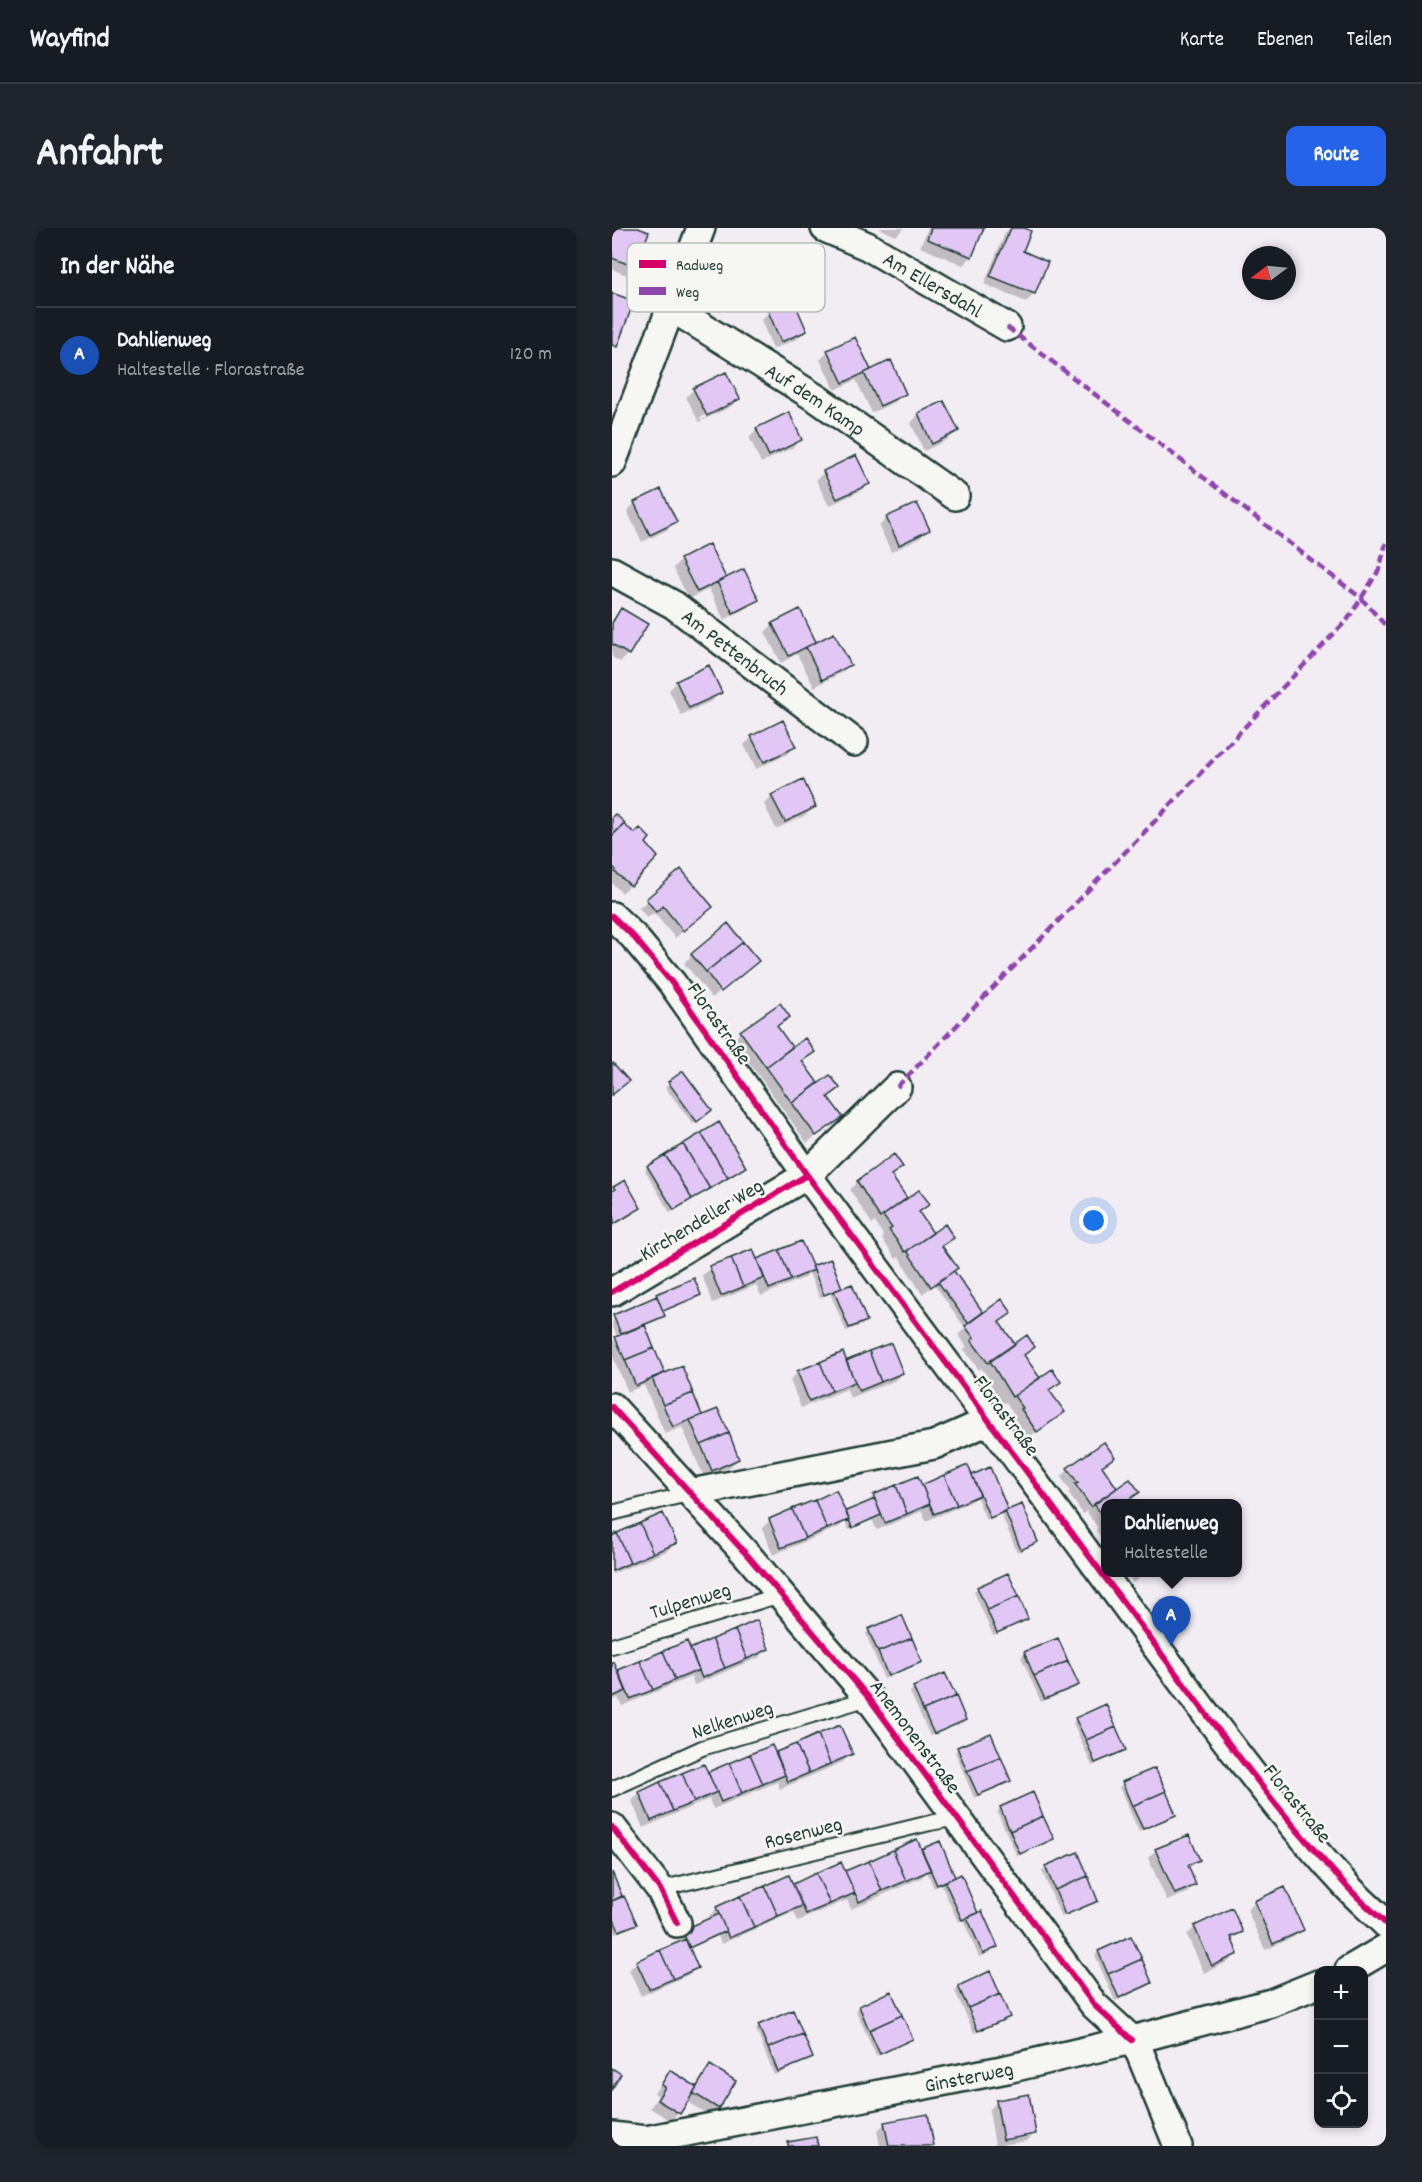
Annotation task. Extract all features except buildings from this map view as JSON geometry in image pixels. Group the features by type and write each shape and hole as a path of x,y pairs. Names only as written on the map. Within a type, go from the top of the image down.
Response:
{"street":[{"path":"696,243 701,228"},
{"name":"Am Ellersdahl","path":"825,228 867,246 1007,327"},
{"path":"612,463 670,312"},
{"name":"Auf dem Kamp","path":"678,312 819,400 955,496"},
{"name":"Am Pettenbruch","path":"612,571 674,605 854,742"},
{"name":"Florastraße","path":"612,916 633,936 672,983 807,1175 1101,1570"},
{"name":"Kirchendeller Weg","path":"612,1292 807,1175 897,1087"},
{"name":"Anemonenstraße","path":"612,1407 691,1493 869,1698 1094,2006 1132,2040"},
{"path":"691,1493 934,1445 991,1420"},
{"name":"Florastraße","path":"1106,1577 1266,1792 1344,1884 1386,1924"},
{"path":"612,1827 660,1889 677,1923"},
{"path":"1357,1966 1386,1948"},
{"name":"Ginsterweg","path":"612,2136 646,2140 1007,2068 1132,2040 1271,2003 1314,1986"},
{"path":"1132,2040 1140,2053 1178,2146"}],"lane":[{"path":"612,1513 691,1493"},
{"name":"Tulpenweg","path":"612,1646 780,1595"},
{"name":"Nelkenweg","path":"612,1789 702,1748 869,1698"},
{"name":"Rosenweg","path":"660,1889 957,1818"}],"marked path":[{"path":"1007,327 1361,598 1386,626"},
{"path":"897,1087 1348,619 1379,570 1386,543"}],"cycle path":[{"path":"612,916 633,936 672,983 807,1175 1101,1572"},
{"path":"612,1292 807,1175"},
{"path":"612,1407 748,1556 869,1698 1094,2005 1132,2040"},
{"path":"1105,1577 1274,1802 1348,1888 1386,1924"},
{"path":"612,1827 660,1889 677,1923"}],"place":[{"name":"Dahlienweg","path":"1171,1646"}]}
